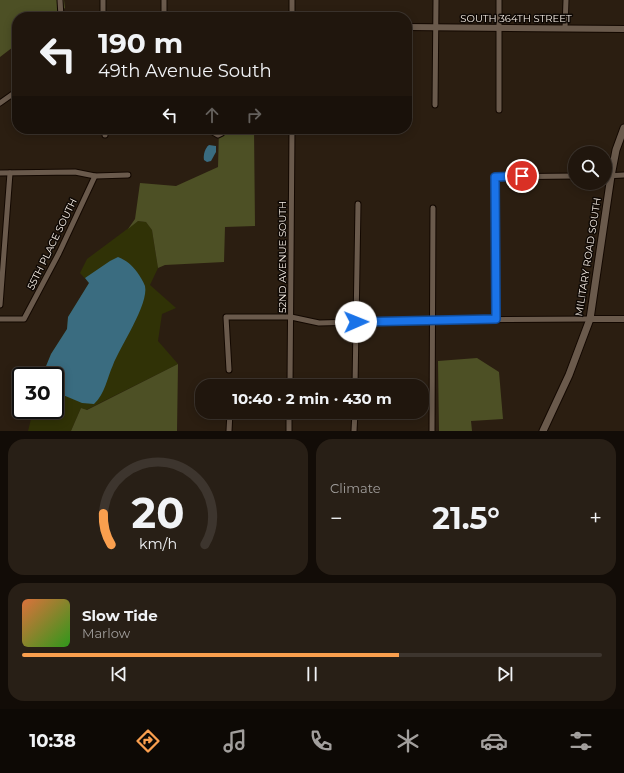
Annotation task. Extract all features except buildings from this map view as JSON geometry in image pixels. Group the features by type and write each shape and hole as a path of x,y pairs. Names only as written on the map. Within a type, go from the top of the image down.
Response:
{"main road":[{"name":"MILITARY ROAD SOUTH","path":"612,163 624,128"},
{"name":"MILITARY ROAD SOUTH","path":"543,431 569,375 590,319 606,190"}],"street":[{"path":"60,0 61,12"},
{"path":"103,0 103,12"},
{"path":"164,0 164,12"},
{"path":"292,0 292,12"},
{"path":"436,0 436,105"},
{"path":"499,110 500,0"},
{"path":"566,0 566,28"},
{"name":"SOUTH 364TH STREET","path":"412,28 624,29"},
{"path":"0,103 12,95"},
{"name":"52ND AVENUE SOUTH","path":"290,379 292,134"},
{"path":"0,173 75,172 95,176 128,175"},
{"path":"0,306 10,173"},
{"path":"612,176 624,175"},
{"name":"55TH PLACE SOUTH","path":"0,319 24,319 59,253 95,176"},
{"path":"496,319 495,177 568,176"},
{"path":"355,379 358,204"},
{"path":"432,431 433,208"},
{"path":"229,370 226,317 291,317 319,323 496,319 624,319"},
{"path":"229,431 230,419"},
{"path":"289,419 289,431"},
{"path":"354,419 354,431"}],"shaded area":[{"path":"138,221 146,222 152,230 158,268 150,285 176,308 162,314 158,341 178,364 86,410 81,408 71,431 28,431 31,419 64,419 64,367 46,367 51,354 67,329 68,317 89,283 80,273 87,259"}],"green space":[{"path":"0,0 64,0 65,8 60,12 12,12 12,48 0,57"},
{"path":"219,134 254,134 255,226 225,227 224,262 165,265 158,268 152,230 146,222 138,221 128,229 135,219 140,183 176,186 218,167"},
{"path":"477,358 499,372 503,419 471,421 472,431 439,431 438,361"},
{"path":"178,364 177,431 71,431 81,408 87,410"}],"water":[{"path":"209,145 216,146 216,152 211,161 207,162 204,160 204,156 205,150"},
{"path":"118,257 133,267 145,286 145,294 143,303 111,370 101,396 94,404 82,403 64,395 64,367 46,367 51,354 67,329 68,317 89,283 85,278"}],"route":[{"path":"356,322 496,319 495,177 522,176"}]}
